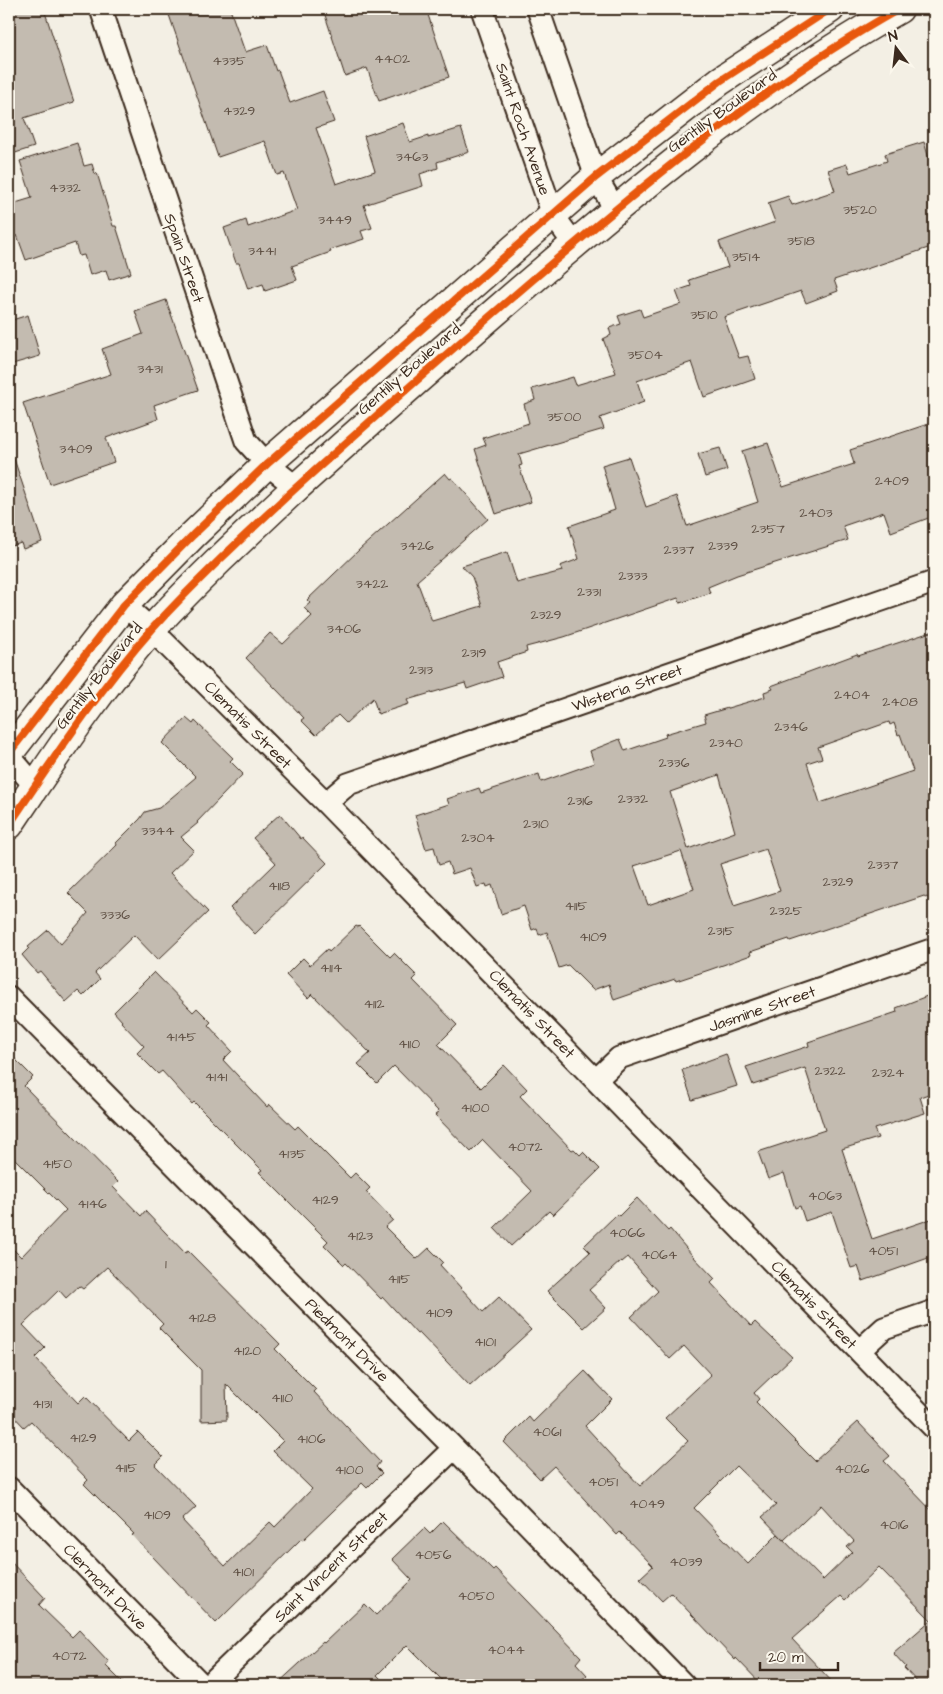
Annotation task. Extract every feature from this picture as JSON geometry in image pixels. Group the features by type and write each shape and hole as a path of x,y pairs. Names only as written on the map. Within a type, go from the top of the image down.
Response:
{"main road":[{"name":"Gentilly Boulevard","path":"9,754 124,605 267,464 596,177 720,81 830,9"},
{"name":"Gentilly Boulevard","path":"9,825 114,676 152,630 208,569 297,488 615,209 775,88 864,29 899,9"}],"street":[{"name":"Spain Street","path":"101,9 246,441 267,464 297,488"},
{"name":"Saint Roch Avenue","path":"482,9 553,215 574,244"},
{"path":"538,9 596,177 615,209"},
{"name":"Wisteria Street","path":"326,803 348,784 934,582"},
{"name":"Clematis Street","path":"124,605 152,630 326,803 934,1428"},
{"path":"9,754 35,786"},
{"name":"Jasmine Street","path":"596,1080 619,1058 934,949"},
{"name":"Piedmont Drive","path":"9,997 454,1448 684,1685"},
{"path":"859,1351 884,1328 934,1311"},
{"name":"Saint Vincent Street","path":"209,1685 454,1448"},
{"name":"Clermont Drive","path":"9,1488 202,1685"}],"building":[{"path":"21,9 44,9 74,102 24,118 34,147 9,155 9,13"},
{"path":"167,9 230,9 245,52 267,45 290,103 323,91 334,122 316,128 336,184 375,171 364,136 403,123 410,142 461,128 469,152 437,162 438,168 420,174 423,186 364,205 372,228 361,231 364,239 330,250 331,252 292,266 297,280 265,291 263,284 248,289 239,263 236,263 224,228 246,220 248,227 297,210 284,173 277,175 265,141 218,157"},
{"path":"323,9 426,9 449,77 379,101 367,68 345,76"},
{"path":"924,142 934,175 934,246 834,280 838,291 806,303 801,291 724,317 739,358 748,356 755,379 704,397 692,362 637,381 644,402 600,418 604,429 519,454 522,465 519,466 531,502 496,514 475,449 486,445 483,438 529,423 524,404 535,400 532,389 573,377 576,385 616,373 603,339 611,335 609,328 621,324 618,316 640,309 643,317 681,304 676,291 691,286 689,280 728,267 719,242 775,222 768,203 788,196 792,205 835,191 828,170 847,164 850,173 887,161 885,154"},
{"path":"77,143 84,166 92,164 95,174 97,173 113,226 116,226 131,273 109,280 106,270 90,275 84,255 79,256 75,243 26,260 17,235 9,237 9,205 32,198 20,161"},
{"path":"166,300 198,390 154,405 158,419 106,438 114,462 50,484 23,403 111,374 102,349 143,334 135,311"},
{"path":"28,315 40,356 9,365 9,321"},
{"path":"934,422 934,516 891,532 884,512 843,526 848,540 737,575 708,587 710,593 680,603 678,598 564,637 526,647 527,652 497,662 502,677 467,689 465,683 407,700 409,704 378,714 373,698 346,723 338,715 316,735 301,720 304,718 246,658 270,633 283,644 312,616 304,608 310,603 307,600 360,549 445,473 450,479 452,478 488,519 417,581 432,621 482,606 472,577 462,566 507,552 517,583 562,571 560,566 579,559 569,526 615,510 602,465 629,457 646,507 677,496 687,526 758,502 742,451 768,443 783,487 854,464 850,450"},
{"path":"720,448 727,470 705,477 698,454"},
{"path":"9,456 13,456 42,542 23,549 21,543 9,547"},
{"path":"934,631 934,901 924,896 790,941 789,939 750,952 751,955 709,970 676,981 675,979 614,1000 609,984 593,990 568,965 559,968 547,932 539,935 537,928 532,930 524,906 501,914 492,885 487,887 486,884 477,887 470,868 452,874 448,862 439,865 434,847 426,849 415,815 449,804 447,799 479,788 481,793 539,774 541,782 594,763 590,751 620,739 625,751 666,737 665,734 706,722 704,715 765,697 764,692 773,689 771,686 857,654 858,656","holes":["889,722 890,725 894,723 898,735 900,734 913,771 820,803 807,763 822,758 818,747","719,775 735,832 688,849 670,792","766,849 780,891 734,906 720,864","681,851 694,889 648,905 634,866"]},
{"path":"186,718 193,724 195,721 233,758 230,761 243,774 198,823 181,837 194,850 170,873 208,912 158,960 134,935 95,973 100,979 83,996 78,991 66,1002 40,971 37,973 22,955 28,947 48,930 61,944 88,913 68,893 117,845 116,843 145,812 159,808 196,777 162,743"},
{"path":"280,814 301,839 302,837 327,863 255,934 230,908 276,863 253,838"},
{"path":"356,926 359,926 390,957 394,953 417,976 413,980 457,1025 438,1044 481,1088 504,1065 527,1089 520,1096 572,1150 574,1149 580,1155 583,1152 600,1169 553,1215 549,1211 511,1246 494,1228 532,1191 483,1140 471,1152 435,1115 439,1112 394,1066 377,1083 358,1064 370,1053 312,994 308,998 286,975 303,958 310,965 327,949 329,952"},
{"path":"154,972 193,1012 197,1008 211,1022 208,1025 232,1051 223,1060 267,1107 269,1104 295,1129 298,1126 350,1178 355,1173 370,1188 366,1192 393,1220 385,1227 417,1259 429,1248 443,1262 440,1265 483,1312 499,1297 531,1330 470,1386 419,1333 417,1334 383,1297 381,1299 346,1263 344,1265 324,1245 328,1241 259,1172 262,1170 194,1102 192,1104 162,1071 158,1074 137,1053 144,1046 114,1012"},
{"path":"927,996 934,1016 934,1092 920,1097 925,1113 874,1129 878,1138 842,1149 872,1239 934,1218 934,1256 863,1281 858,1266 851,1268 832,1212 805,1221 800,1206 795,1208 784,1173 768,1179 758,1152 825,1130 805,1068 753,1085 746,1067 809,1046 808,1042 897,1012 896,1008"},
{"path":"9,1053 33,1077 24,1086 118,1182 113,1187 141,1216 145,1211 185,1253 188,1251 280,1344 275,1349 316,1390 314,1392 380,1462 376,1467 382,1473 367,1488 362,1483 303,1540 301,1539 216,1623 132,1535 134,1534 84,1484 88,1480 31,1421 24,1427 9,1411 9,1245 21,1257 66,1210 9,1153","holes":["107,1267 163,1324 159,1328 201,1370 201,1421 227,1420 226,1384 283,1441 273,1451 312,1489 275,1527 270,1522 225,1566 182,1520 196,1507 155,1465 163,1457 138,1432 129,1441 85,1396 78,1403 35,1358 45,1348 23,1325 59,1290 66,1298 79,1286 83,1289"]},
{"path":"726,1054 737,1086 692,1100 682,1070"},
{"path":"637,1198 668,1231 670,1229 715,1279 711,1283 751,1326 755,1322 792,1357 754,1393 759,1399 756,1402 815,1461 858,1422 890,1456 884,1461 934,1513 934,1685 920,1685 893,1653 931,1620 879,1567 845,1600 841,1596 792,1639 835,1685 762,1685 736,1658 735,1660 671,1593 662,1601 640,1578 653,1566 620,1532 617,1535 554,1466 540,1479 504,1442 529,1417 533,1422 585,1371 612,1399 585,1426 640,1486 688,1441 665,1418 711,1375 684,1346 670,1359 631,1317 658,1291 628,1257 589,1290 606,1308 584,1328 547,1291 590,1252 584,1246 617,1214 619,1216","holes":["736,1466 776,1505 762,1517 784,1540 821,1505 854,1541 847,1547 852,1552 823,1580 778,1534 748,1564 694,1508"]},
{"path":"443,1521 493,1570 495,1568 581,1657 576,1663 587,1675 576,1685 447,1685 407,1645 377,1675 387,1685 276,1685 365,1604 376,1615 412,1580 392,1559 424,1528 430,1534"},
{"path":"9,1560 45,1598 39,1605 72,1637 79,1630 109,1662 105,1665 125,1685 9,1685"}],"cycle path":[{"path":"9,753 124,605 267,464 596,177 720,81 830,9"},
{"path":"9,825 78,724 133,651 186,593 288,495 494,313 689,150 792,76 845,41 899,9"}]}
